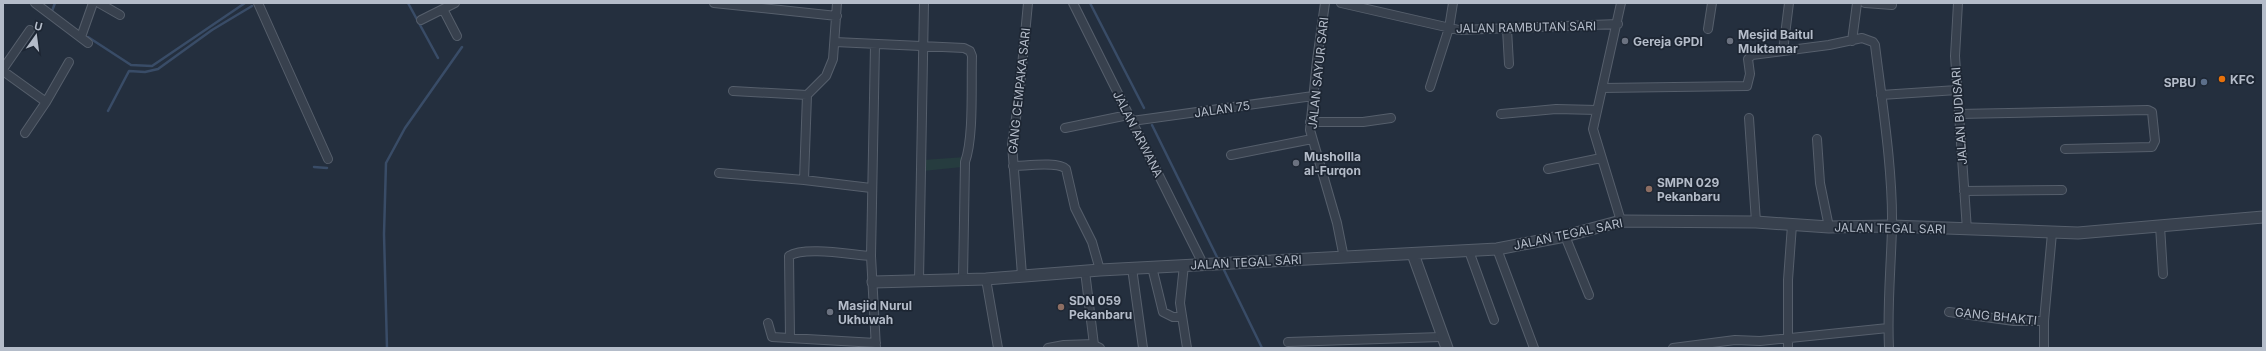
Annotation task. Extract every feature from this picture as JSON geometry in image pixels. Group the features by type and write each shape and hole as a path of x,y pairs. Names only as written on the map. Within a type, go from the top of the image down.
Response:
{"street":[{"path":"35,3 88,43"},
{"path":"47,12 50,3"},
{"path":"82,37 93,3"},
{"path":"99,3 120,15"},
{"path":"258,3 328,159"},
{"path":"422,20 455,3"},
{"path":"714,3 837,16"},
{"path":"804,180 807,95 830,68 839,43 837,3"},
{"path":"919,280 922,45 924,3"},
{"name":"GANG CEMPAKA SARI","path":"1022,275 1012,144 1019,98 1028,3"},
{"name":"JALAN ARWANA","path":"1073,3 1203,264"},
{"name":"JALAN SAYUR SARI","path":"1325,3 1310,122 1312,139 1336,223 1344,258"},
{"name":"JALAN RAMBUTAN SARI","path":"1341,3 1450,28 1469,30 1618,24"},
{"path":"1430,87 1450,28 1453,3"},
{"path":"1621,3 1618,24 1593,131 1621,222"},
{"path":"1708,29 1712,3"},
{"path":"1784,50 1789,3"},
{"path":"1852,41 1857,3"},
{"path":"1866,3 1892,5"},
{"name":"JALAN BUDISARI","path":"1958,3 1955,56 1967,230"},
{"path":"443,9 457,36"},
{"path":"1507,29 1509,64"},
{"path":"30,30 3,70 46,102"},
{"path":"1602,88 1747,86 1750,74 1748,59 1752,55 1868,39 1875,46 1881,95 1892,226 1888,328 1889,348"},
{"path":"839,43 922,45 967,48 972,56 968,154 966,162 963,279"},
{"path":"768,323 772,336 876,346 871,256 871,188 875,45"},
{"path":"25,133 46,102 69,62"},
{"path":"1881,95 1957,90"},
{"path":"733,91 807,95"},
{"name":"JALAN 75","path":"1065,128 1130,118 1313,96"},
{"path":"1502,114 1576,108 1597,110"},
{"path":"1958,114 2148,110 2152,112 2155,140 2152,147 2065,149"},
{"path":"1310,122 1363,122 1391,118"},
{"path":"1749,118 1756,222"},
{"path":"1231,155 1312,139"},
{"path":"1817,139 1820,184 1830,227"},
{"path":"1548,169 1601,158"},
{"path":"1013,166 1055,165 1063,166 1066,169 1075,208 1092,242 1100,270"},
{"path":"719,173 804,180 871,188"},
{"path":"1964,190 2062,190"},
{"name":"JALAN TEGAL SARI","path":"873,282 986,279 1022,275 1132,268 1497,249 1565,236 1621,222 1756,222 1830,227 1892,226 2078,233 2263,217"},
{"path":"1788,348 1787,293 1792,225"},
{"path":"2160,226 2163,274"},
{"path":"2044,348 2044,321 2052,233"},
{"path":"1565,236 1589,295"},
{"path":"1497,249 1534,348"},
{"path":"1469,251 1494,320"},
{"path":"790,338 789,256 794,252 815,252 871,256"},
{"path":"1413,254 1441,336 1447,348"},
{"path":"1184,265 1180,303 1187,348"},
{"path":"1152,267 1163,312 1173,317 1182,317"},
{"path":"1132,268 1143,348"},
{"path":"1048,348 1064,345 1097,346 1085,271"},
{"path":"986,279 998,348"},
{"name":"GANG BHAKTI","path":"1949,312 2014,321 2044,321"},
{"path":"1673,348 1735,340 1760,341 1789,339 1888,328"},
{"path":"1288,342 1441,336"}],"green space":[{"path":"965,157 962,167 923,171 923,160"}],"waterway":[{"path":"52,11 55,3"},
{"path":"88,37 131,65 152,66 245,3"},
{"path":"408,3 438,58"},
{"path":"1090,3 1144,108"},
{"path":"108,111 129,71 145,72 158,69 212,30 252,6"},
{"path":"387,348 384,234 386,163 405,128 462,47"},
{"path":"1152,125 1217,257"},
{"path":"314,167 327,168"},
{"path":"1224,270 1262,348"}],"place":[{"name":"Gereja GPDI","path":"1625,41"},
{"name":"Mesjid Baitul Muktamar","path":"1730,41"},
{"name":"KFC","path":"2222,79"},
{"name":"SPBU","path":"2204,82"},
{"name":"Mushollla al-Furqon","path":"1296,163"},
{"name":"SMPN 029 Pekanbaru","path":"1649,189"},
{"name":"SDN 059 Pekanbaru","path":"1061,307"},
{"name":"Masjid Nurul Ukhuwah","path":"830,312"}]}
